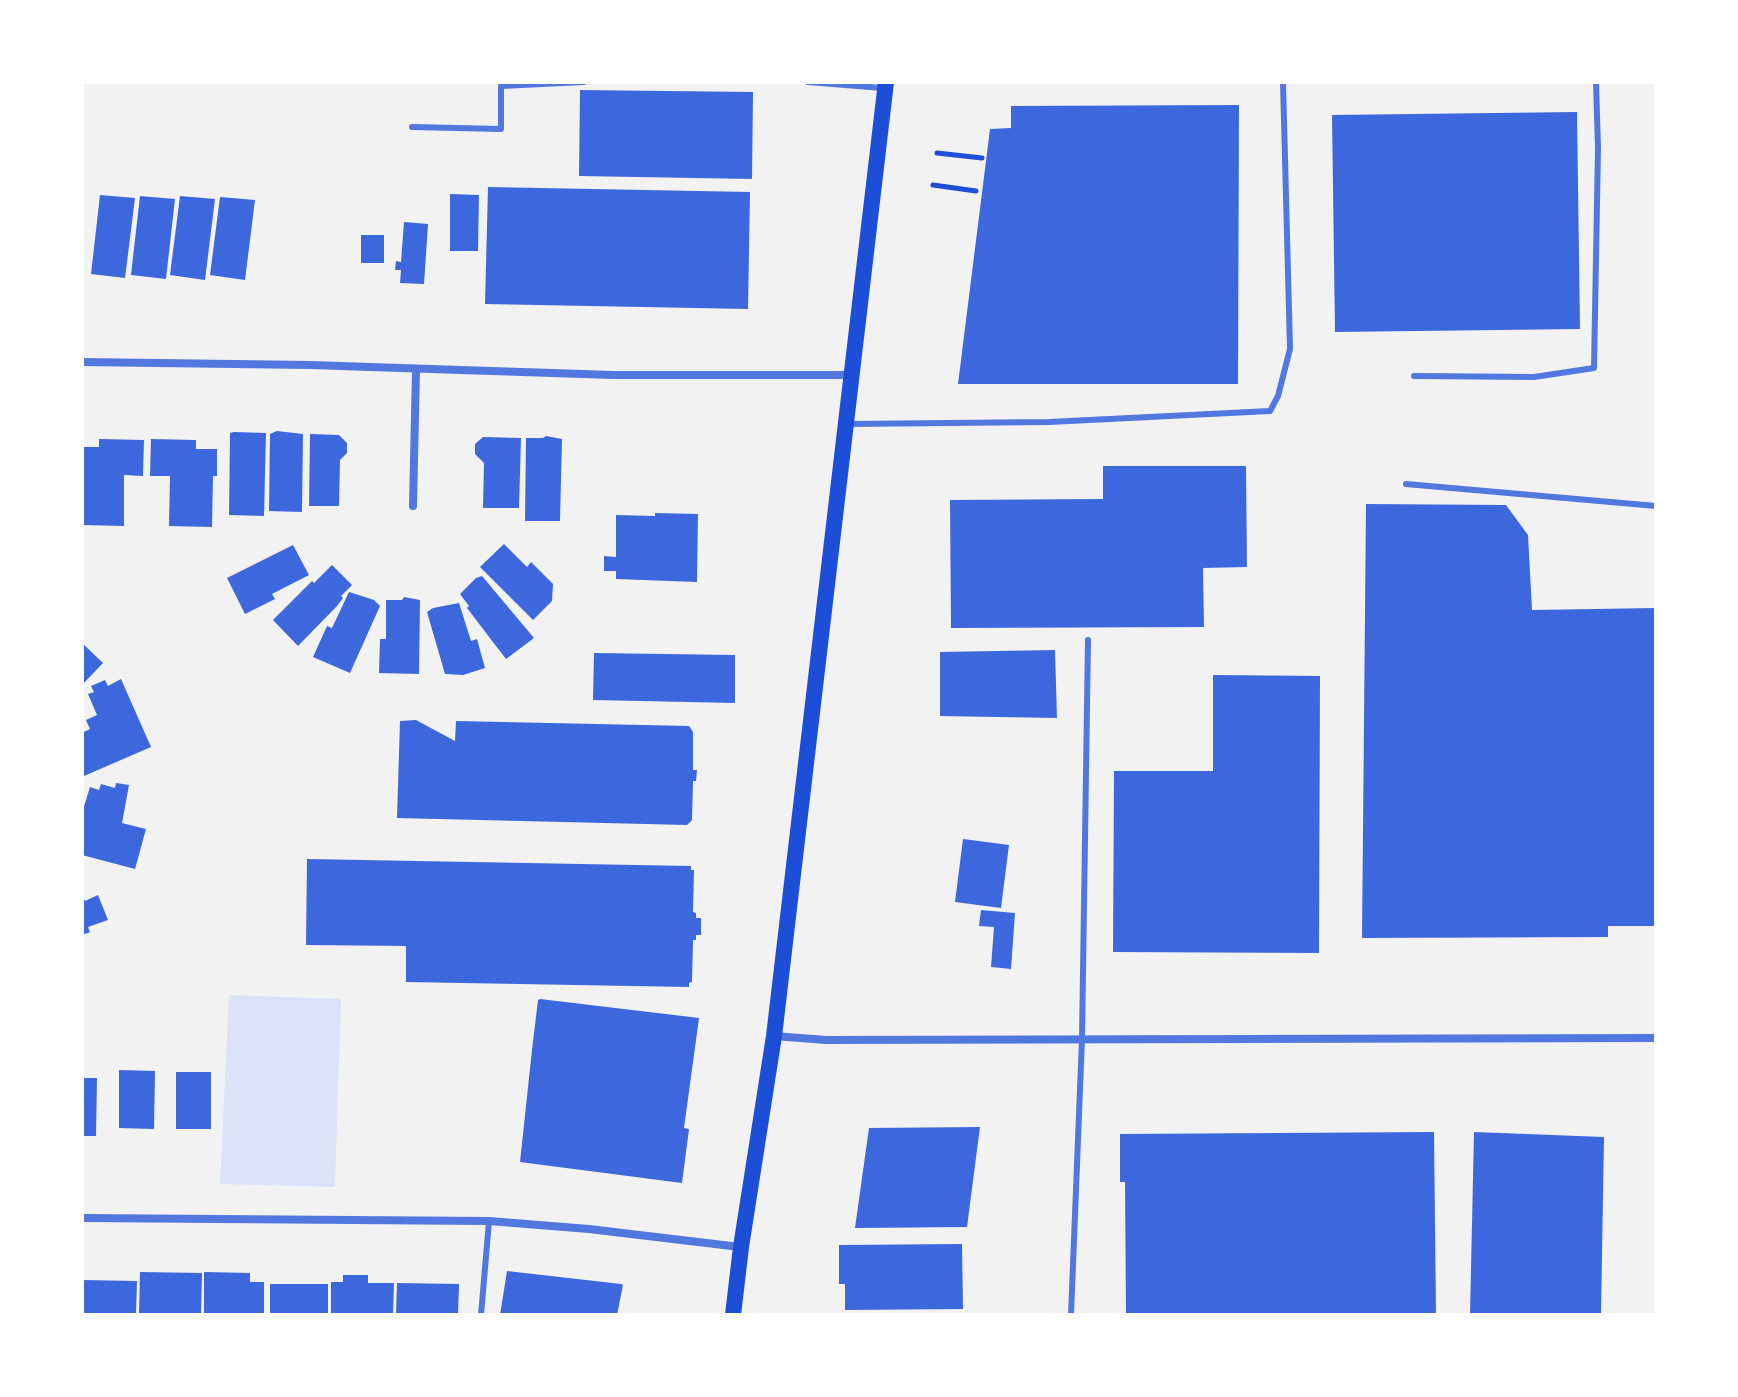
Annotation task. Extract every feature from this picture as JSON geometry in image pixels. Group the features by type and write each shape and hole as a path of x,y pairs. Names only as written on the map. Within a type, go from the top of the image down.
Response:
{"main road":[{"path":"733,1315 774,1036 886,85"}],"street":[{"path":"82,362 310,365 613,375 850,375"},
{"path":"413,506 416,370"},
{"path":"774,1036 826,1040 1656,1038"},
{"path":"82,1218 489,1221 741,1247"}],"lane":[{"path":"412,127 501,129 501,86 584,82"},
{"path":"808,82 886,85"},
{"path":"845,424 1049,422 1270,411 1278,396 1290,349 1283,82"},
{"path":"1414,376 1534,377 1594,368 1598,148 1596,82"},
{"path":"1406,484 1656,506"},
{"path":"1071,1315 1082,1039 1088,640"},
{"path":"481,1315 489,1221"}],"path":[{"path":"937,153 982,158"},
{"path":"933,185 976,191"}],"shaded area":[{"path":"229,995 341,999 335,1187 220,1184"}],"building":[{"path":"580,90 753,92 752,179 579,176"},
{"path":"1239,105 1238,384 958,384 990,129 1011,128 1011,106"},
{"path":"1577,112 1580,329 1335,332 1332,115"},
{"path":"488,187 750,192 748,309 485,304"},
{"path":"450,194 479,195 478,251 450,251"},
{"path":"100,195 135,198 125,278 91,274"},
{"path":"140,196 175,199 166,279 131,275"},
{"path":"180,196 215,199 205,280 170,275"},
{"path":"220,197 255,200 245,280 210,275"},
{"path":"404,222 428,224 424,284 400,283 401,270 395,270 396,261 401,262"},
{"path":"361,235 384,235 384,263 361,263"},
{"path":"277,431 303,434 302,512 269,511 270,434"},
{"path":"230,433 266,433 264,516 229,515"},
{"path":"310,434 339,435 347,443 347,453 340,460 339,506 309,506"},
{"path":"546,436 562,439 560,521 525,521 526,438"},
{"path":"483,437 521,438 519,508 483,508 484,463 475,454 475,444"},
{"path":"99,439 144,440 143,476 124,475 124,526 82,525 82,447 99,447"},
{"path":"151,439 196,440 196,449 217,449 212,527 169,526 170,476 150,476"},
{"path":"1103,466 1246,466 1247,567 1203,568 1204,627 951,628 950,500 1103,499"},
{"path":"1366,504 1506,505 1528,535 1532,610 1656,608 1656,926 1608,926 1608,937 1362,938"},
{"path":"655,513 698,514 697,582 616,579 616,571 604,571 604,556 616,557 616,515 655,516"},
{"path":"504,544 527,567 531,562 553,584 552,601 533,620 480,567"},
{"path":"293,545 309,575 272,594 275,599 245,614 227,578"},
{"path":"332,565 352,585 341,596 343,598 337,606 298,646 273,620"},
{"path":"482,576 534,638 506,659 460,594"},
{"path":"349,592 374,600 380,606 350,673 313,657 327,626 332,628"},
{"path":"404,597 420,600 419,674 379,673 380,639 386,639 386,600 402,600"},
{"path":"459,603 471,641 477,639 485,668 463,675 445,674 427,612"},
{"path":"82,643 103,663 82,685"},
{"path":"1055,650 1057,718 940,716 940,652"},
{"path":"594,653 735,655 735,703 593,700"},
{"path":"1213,675 1320,676 1319,953 1113,952 1114,771 1213,771"},
{"path":"121,679 151,747 84,776 82,733 90,729 86,720 97,715 88,694 94,692 91,686 105,680 108,686"},
{"path":"416,720 455,741 456,721 689,726 693,732 693,770 697,770 696,781 693,781 692,820 687,825 397,818 400,721"},
{"path":"116,783 129,785 122,823 146,829 135,869 82,855 82,813 90,787 99,790 101,784 115,788"},
{"path":"963,839 1009,845 1001,908 955,902"},
{"path":"307,859 691,866 694,870 693,912 696,918 701,918 701,935 696,935 696,940 693,940 692,982 689,987 406,982 406,946 306,945"},
{"path":"82,893 85,901 98,895 108,920 88,927 90,932 82,935"},
{"path":"981,910 1015,913 1011,969 991,967 994,927 979,926"},
{"path":"540,999 699,1018 684,1128 689,1129 682,1183 520,1162"},
{"path":"119,1070 155,1071 154,1129 119,1128"},
{"path":"176,1072 211,1072 211,1129 176,1129"},
{"path":"82,1078 97,1078 96,1136 82,1136"},
{"path":"980,1127 967,1227 855,1228 869,1128"},
{"path":"1434,1132 1436,1315 1126,1315 1125,1182 1120,1182 1120,1134"},
{"path":"1474,1132 1604,1137 1601,1315 1470,1315"},
{"path":"962,1244 963,1309 845,1310 845,1284 839,1284 839,1245"},
{"path":"507,1271 621,1284 617,1315 500,1315"},
{"path":"140,1272 202,1273 201,1315 139,1315"},
{"path":"204,1272 250,1273 250,1282 264,1282 264,1315 204,1315"},
{"path":"343,1275 368,1275 368,1283 394,1283 393,1315 331,1315 331,1282 343,1282"},
{"path":"82,1280 137,1281 136,1315 82,1315"},
{"path":"397,1283 459,1284 458,1315 396,1315"},
{"path":"270,1284 328,1284 328,1315 270,1315"}]}
